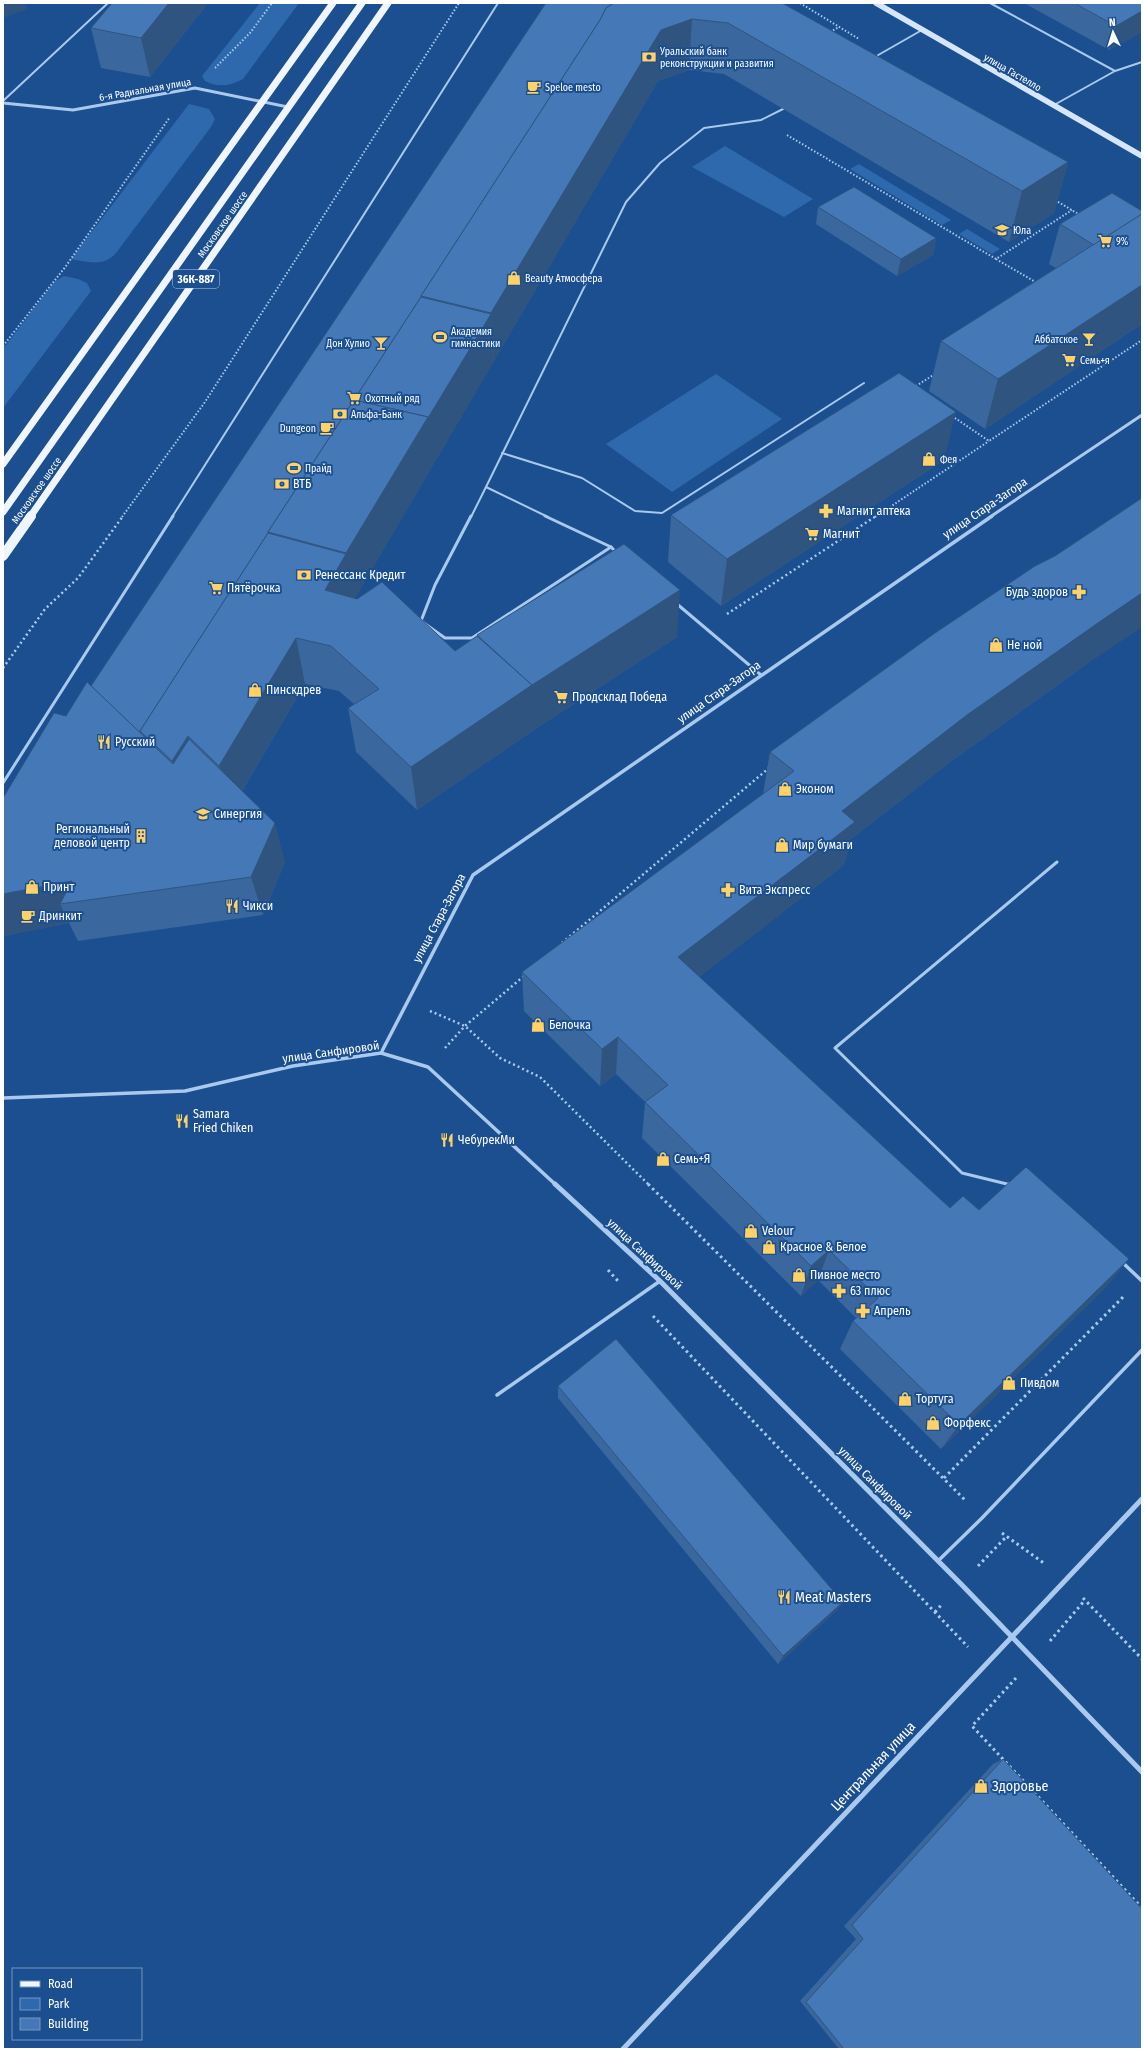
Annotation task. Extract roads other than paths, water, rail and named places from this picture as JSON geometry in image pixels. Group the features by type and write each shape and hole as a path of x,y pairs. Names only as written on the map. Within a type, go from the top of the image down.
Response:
{"main road":[{"path":"3,464 141,274 262,101 334,3"},
{"name":"Московское шоссе","path":"3,512 362,3"},
{"name":"Московское шоссе","path":"3,556 388,3"}],"street":[{"name":"улица Гастелло","path":"876,3 1142,156"},
{"name":"6-я Радиальная улица","path":"3,102 73,110 195,88 288,107"},
{"name":"улица Стара-Загора","path":"382,1053 407,1001 473,875 1020,496 1142,416"},
{"name":"улица Санфировой","path":"3,1098 185,1091 293,1066 382,1053 428,1067 660,1281 938,1560 1142,1772"},
{"name":"Центральная улица","path":"623,2049 1065,1579 1142,1500"}],"lane":[{"path":"3,102 108,3"},
{"path":"3,783 498,3"},
{"path":"990,3 1115,71"},
{"path":"869,60 922,30"},
{"path":"1054,105 1115,71 1142,62"},
{"path":"611,547 472,638 445,638 421,621 435,585 486,487 626,202 660,163 704,128 761,120 783,108"},
{"path":"502,453 582,478 635,511 662,513 864,383"},
{"path":"486,487 611,547 616,552"},
{"path":"676,603 761,675"},
{"path":"1015,1186 962,1173 835,1048 1057,862"},
{"path":"1119,1260 1142,1281"},
{"path":"497,1395 660,1281"},
{"path":"938,1560 982,1518 1142,1350"}],"place":[{"name":"Уральский банк реконструкции и развития","path":"649,57"},
{"name":"Speloe mesto","path":"534,87"},
{"name":"Юла","path":"1002,230"},
{"name":"9%","path":"1105,241"},
{"name":"Beauty Атмосфера","path":"514,278"},
{"name":"Академия гимнастики","path":"440,337"},
{"name":"Аббатское","path":"1089,339"},
{"name":"Дон Хулио","path":"381,343"},
{"name":"Семь+я","path":"1069,360"},
{"name":"Охотный ряд","path":"354,398"},
{"name":"Альфа-Банк","path":"340,414"},
{"name":"Dungeon","path":"327,428"},
{"name":"Фея","path":"929,459"},
{"name":"Прайд","path":"294,468"},
{"name":"ВТБ","path":"282,484"},
{"name":"Магнит аптека","path":"826,511"},
{"name":"Магнит","path":"812,534"},
{"name":"Ренессанс Кредит","path":"304,575"},
{"name":"Пятёрочка","path":"216,588"},
{"name":"Будь здоров","path":"1079,592"},
{"name":"Не ной","path":"996,645"},
{"name":"Пинскдрев","path":"255,690"},
{"name":"Продсклад Победа","path":"561,697"},
{"name":"Русский","path":"104,742"},
{"name":"Эконом","path":"785,789"},
{"name":"Синергия","path":"203,814"},
{"name":"Региональный деловой центр","path":"141,836"},
{"name":"Мир бумаги","path":"782,845"},
{"name":"Принт","path":"32,887"},
{"name":"Вита Экспресс","path":"728,890"},
{"name":"Чикси","path":"232,906"},
{"name":"Дринкит","path":"28,916"},
{"name":"Белочка","path":"538,1025"},
{"name":"Samara Fried Chiken","path":"182,1121"},
{"name":"ЧебурекМи","path":"447,1140"},
{"name":"Семь+Я","path":"663,1159"},
{"name":"Velour","path":"751,1231"},
{"name":"Красное & Белое","path":"769,1247"},
{"name":"Пивное место","path":"799,1275"},
{"name":"63 плюс","path":"839,1291"},
{"name":"Апрель","path":"863,1311"},
{"name":"Пивдом","path":"1009,1383"},
{"name":"Тортуга","path":"905,1399"},
{"name":"Форфекс","path":"933,1423"},
{"name":"Meat Masters","path":"784,1597"},
{"name":"Здоровье","path":"981,1786"}]}
